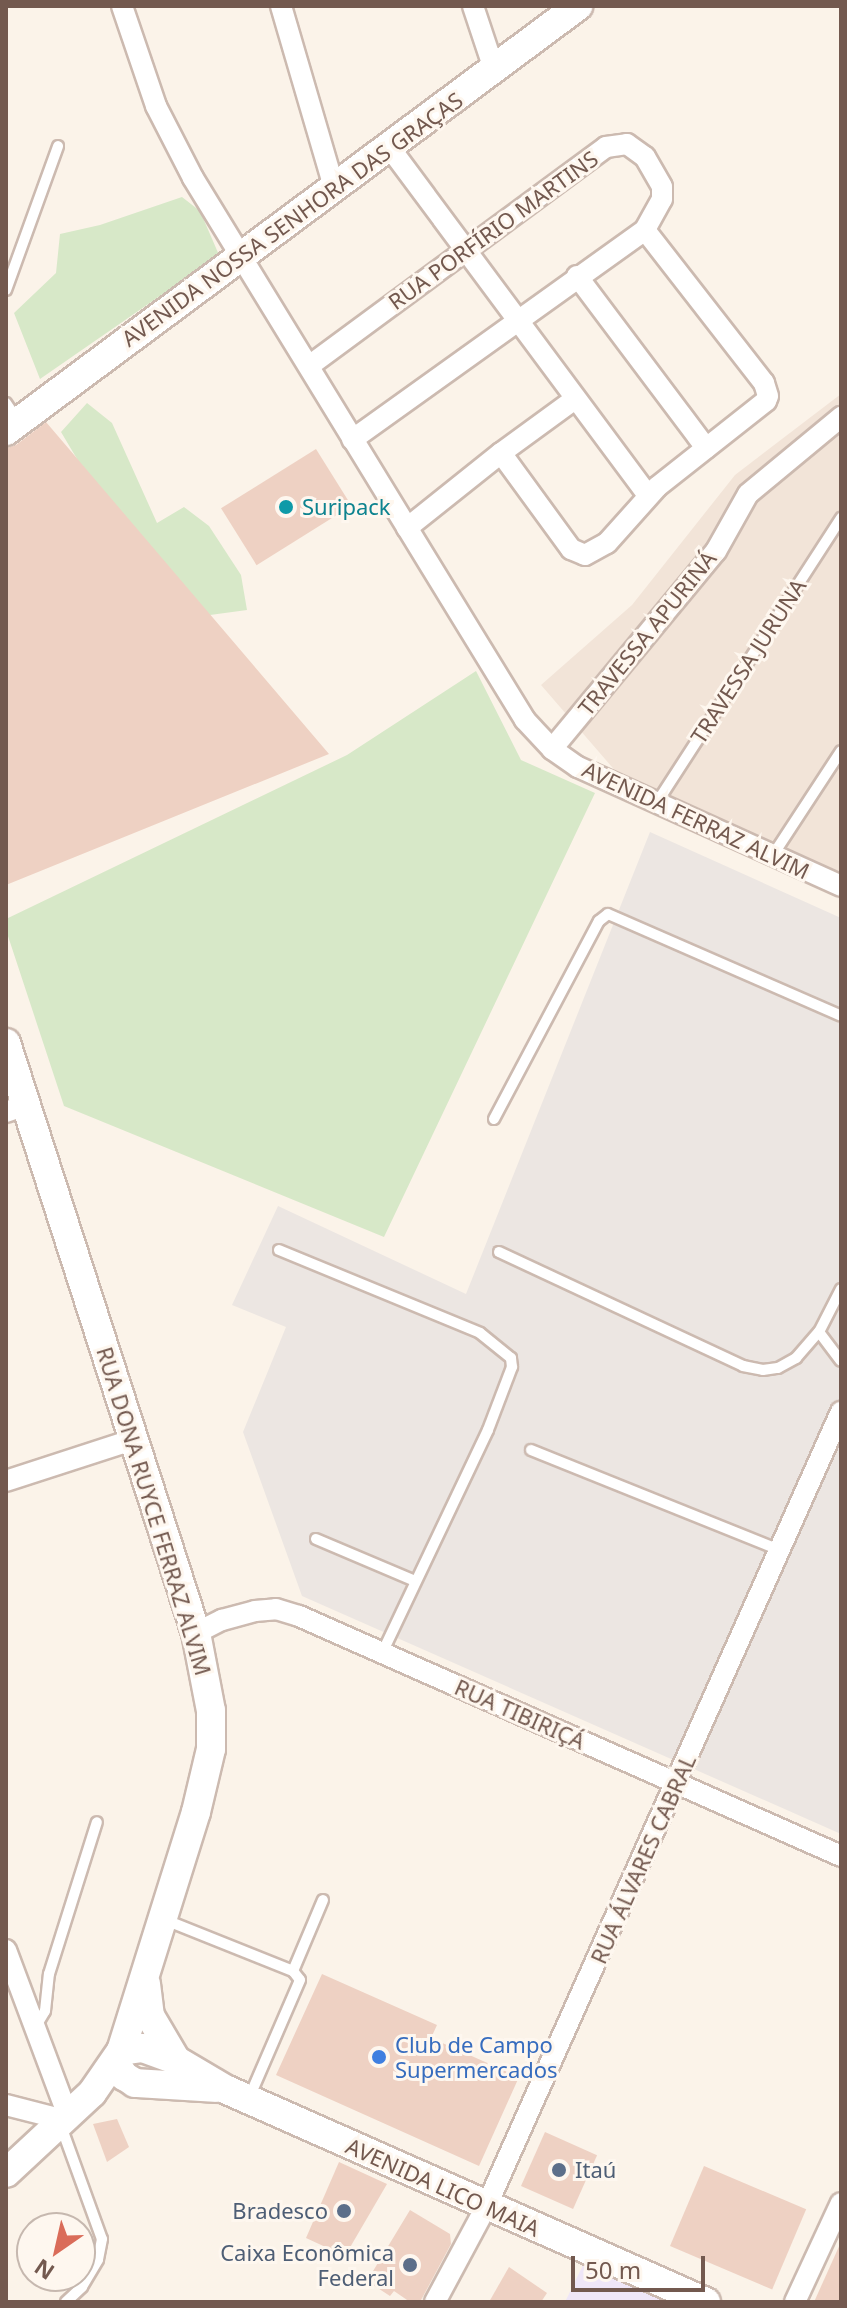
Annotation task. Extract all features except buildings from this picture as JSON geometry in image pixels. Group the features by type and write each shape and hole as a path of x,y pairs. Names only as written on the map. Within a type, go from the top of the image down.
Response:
{"main road":[{"name":"AVENIDA NOSSA SENHORA DAS GRAÇAS","path":"10,419 390,148 578,6"},
{"name":"RUA DONA RUYCE FERRAZ ALVIM","path":"6,1043 16,1109 135,1439 196,1633 211,1711 211,1749 196,1812 118,2056 66,2118 6,2173"},
{"path":"145,1975 150,2016 176,2060"},
{"name":"AVENIDA LICO MAIA","path":"118,2056 143,2048 176,2060 236,2095 706,2302"},
{"path":"118,2056 128,2080 148,2085"},
{"name":"AVENIDA LICO MAIA","path":"148,2085 236,2095"},
{"path":"66,2118 148,2085"}],"street":[{"name":"AVENIDA FERRAZ ALVIM","path":"122,6 156,106 193,178 242,253 352,440 525,720 552,749 578,767 841,886"},
{"path":"281,6 334,187"},
{"path":"473,6 494,69"},
{"name":"RUA PORFÍRIO MARTINS","path":"309,366 606,147 618,143 645,157 662,187 659,208 645,230"},
{"path":"390,148 648,496"},
{"path":"352,440 645,230 768,390 766,401 648,496 607,543 595,552 577,553 501,453"},
{"path":"577,276 706,448"},
{"path":"407,528 575,399"},
{"name":"TRAVESSA APURINÁ","path":"552,749 716,551 748,494 841,417"},
{"name":"RUA ÁLVARES CABRAL","path":"435,2302 486,2207 841,1412"},
{"path":"6,1481 135,1439"},
{"name":"RUA TIBIRIÇÁ","path":"196,1633 222,1620 276,1609 841,1856"},
{"path":"6,1950 66,2118"},
{"path":"6,2105 66,2118"},
{"path":"795,2302 841,2203"}],"lane":[{"path":"6,290 58,146"},
{"name":"TRAVESSA JURUNA","path":"656,804 841,518"},
{"path":"772,857 841,751"},
{"path":"494,1119 599,921 608,914 841,1016"},
{"path":"279,1250 480,1333 511,1358 512,1367 488,1430 382,1653"},
{"path":"499,1252 743,1366 763,1370 778,1368 796,1358 819,1332 841,1289"},
{"path":"819,1332 841,1361"},
{"path":"531,1450 780,1550"},
{"path":"316,1539 415,1581"},
{"path":"35,2028 45,2011 49,1974 97,1822"},
{"path":"293,1971 323,1900"},
{"path":"163,1919 293,1971 300,1980 298,1989 236,2095"},
{"path":"66,2118 102,2239 98,2260 82,2287 66,2302"}],"shaded area":[{"path":"841,394 841,879 618,774 541,685 632,605 735,475"},
{"path":"650,832 841,918 841,1834 302,1596 243,1432 286,1327 232,1305 278,1206 466,1294"},
{"path":"586,2259 677,2302 565,2302"}],"green space":[{"path":"182,197 200,211 219,255 40,379 14,313 56,273 60,234 100,225"},
{"path":"87,403 112,423 157,523 184,507 209,526 241,575 247,610 173,620 61,432"},
{"path":"476,671 521,760 595,793 384,1237 64,1106 6,930 6,919 347,755"}],"place":[{"name":"Suripack","path":"286,507"},
{"name":"Club de Campo Supermercados","path":"379,2057"},
{"name":"Itaú","path":"559,2170"},
{"name":"Bradesco","path":"344,2211"},
{"name":"Caixa Econômica Federal","path":"410,2265"}]}
